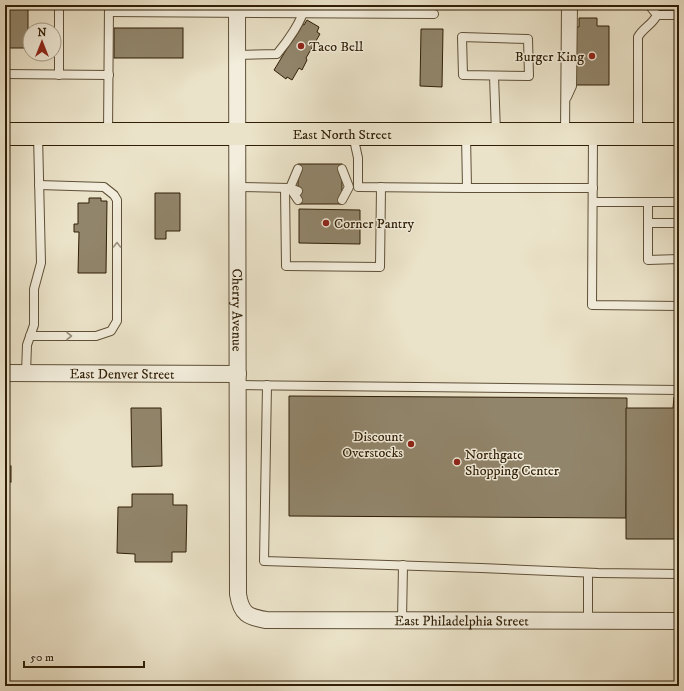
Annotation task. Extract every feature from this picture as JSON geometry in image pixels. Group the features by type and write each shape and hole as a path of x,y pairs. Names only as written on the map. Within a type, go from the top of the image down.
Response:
{"main road":[{"name":"East North Street","path":"5,134 679,134"}],"street":[{"name":"Cherry Avenue","path":"237,9 238,594 239,604 245,613"},
{"name":"East Denver Street","path":"5,373 238,380"},
{"name":"East Philadelphia Street","path":"245,613 254,618 266,620 679,621"}],"lane":[{"path":"59,5 59,75"},
{"path":"565,135 566,5"},
{"path":"565,102 572,86 574,5"},
{"path":"649,5 656,15"},
{"path":"108,134 109,8 304,9 434,14"},
{"path":"237,55 277,54 284,46 304,9"},
{"path":"656,15 679,15"},
{"path":"638,134 638,37 640,33 649,27 656,15"},
{"path":"462,37 528,39 529,76 494,76 462,75 462,37"},
{"path":"5,74 109,75"},
{"path":"494,76 496,134"},
{"path":"26,373 27,345 34,325 34,289 41,262 38,134"},
{"path":"353,134 358,158 358,187"},
{"path":"466,134 467,188"},
{"path":"593,135 592,305 679,306"},
{"path":"298,169 291,189 286,266 380,267 381,187"},
{"path":"342,169 346,189 342,200"},
{"path":"291,189 298,180"},
{"path":"342,181 346,189"},
{"path":"30,336 96,336 111,331 117,321 117,200 114,195 104,187 39,185"},
{"path":"237,187 291,189"},
{"path":"346,189 358,187 593,188"},
{"path":"291,189 298,200"},
{"path":"593,202 679,202"},
{"path":"648,202 648,260 679,259"},
{"path":"648,223 679,223"},
{"path":"238,380 267,385 679,390"},
{"path":"267,385 264,561 588,573 679,574"},
{"path":"402,620 403,565"},
{"path":"588,573 588,621"}],"building":[{"path":"5,5 28,5 28,22 22,22 22,48 5,48"},
{"name":"Burger King","path":"579,18 597,18 597,26 609,26 609,85 576,85 576,27 579,27"},
{"name":"Taco Bell","path":"307,20 319,27 317,32 320,34 306,58 307,60 302,70 299,68 292,80 287,77 286,79 274,70 302,24 304,25"},
{"path":"114,28 183,28 183,58 114,58"},
{"path":"421,29 443,29 442,87 420,86"},
{"path":"298,164 342,164 342,204 298,204"},
{"path":"155,193 180,193 180,231 166,231 166,239 155,239"},
{"path":"89,198 101,198 101,201 107,201 106,273 78,273 79,232 74,232 74,224 78,224 78,203 89,203"},
{"path":"299,209 360,210 360,244 299,243"},
{"name":"Northgate Shopping Center","path":"289,396 627,398 626,518 289,516"},
{"path":"674,397 679,397 679,539 626,539 626,408 673,408"},
{"path":"131,408 161,408 162,466 132,467"},
{"path":"5,466 11,466 11,482 5,482"},
{"path":"132,494 173,494 173,505 187,505 186,552 172,552 172,562 135,562 135,554 117,553 118,507 132,507"}],"place":[{"name":"Taco Bell","path":"301,46"},
{"name":"Burger King","path":"592,56"},
{"name":"Corner Pantry","path":"326,223"},
{"name":"Discount Overstocks","path":"411,444"},
{"name":"Northgate Shopping Center","path":"457,462"}]}
